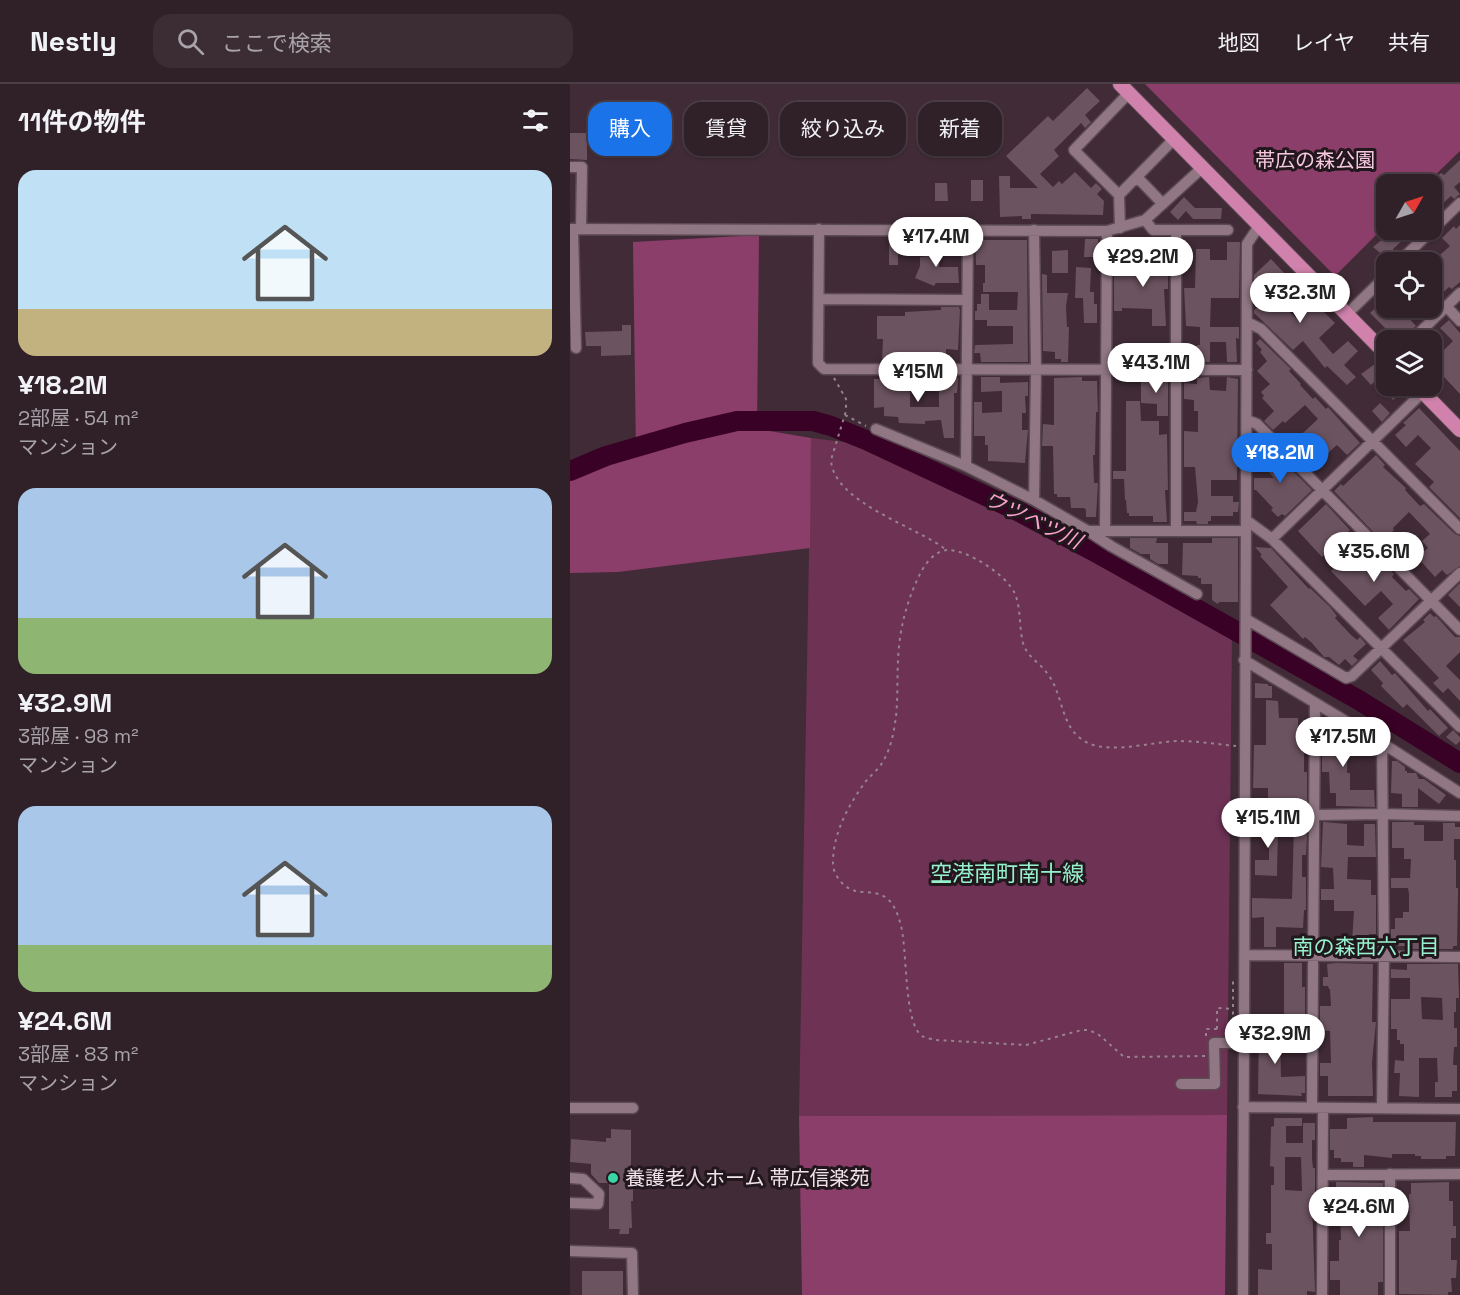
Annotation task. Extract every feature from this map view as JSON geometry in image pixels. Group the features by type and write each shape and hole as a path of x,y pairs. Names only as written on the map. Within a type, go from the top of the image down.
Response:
{"main road":[{"path":"1124,88 1376,344"},
{"path":"1427,396 1460,430"}],"street":[{"path":"1120,228 1119,195 1074,150 1124,88"},
{"path":"1119,195 1174,139"},
{"path":"570,167 582,167 575,229 576,348"},
{"path":"575,229 1107,231 1145,220 1202,168"},
{"path":"1137,177 1163,204"},
{"path":"1410,252 1460,203"},
{"path":"1145,220 1153,230 1228,230"},
{"path":"1243,1295 1247,244 1259,226"},
{"path":"819,229 818,363 824,369 1246,370"},
{"path":"966,466 968,229"},
{"path":"1034,230 1036,369 1034,500"},
{"path":"1176,230 1176,531"},
{"path":"1105,531 1107,231"},
{"path":"1347,314 1376,286"},
{"path":"1422,330 1460,293"},
{"path":"819,299 967,300"},
{"path":"1446,306 1460,321"},
{"path":"1247,322 1261,329 1460,529"},
{"path":"1272,539 1372,443 1414,396"},
{"path":"1247,420 1257,424 1460,630"},
{"path":"876,429 966,466 1034,500 1197,594"},
{"path":"1088,531 1176,531 1246,525 1272,539 1460,728"},
{"path":"1246,622 1346,678 1352,676 1460,573"},
{"path":"1244,660 1460,793"},
{"path":"1315,704 1312,955 1317,1108 1323,1175 1322,1295"},
{"path":"1382,743 1384,956 1382,1108"},
{"path":"1245,816 1383,814 1460,816"},
{"path":"1245,956 1460,957"},
{"path":"1181,1084 1215,1084 1214,1043 1244,1043"},
{"path":"1243,1107 1460,1109"},
{"path":"570,1108 633,1108"},
{"path":"1390,1174 1390,1295"},
{"path":"1323,1175 1460,1174"},
{"path":"570,1178 583,1179 599,1194 598,1204 570,1203"},
{"path":"570,1251 632,1253 633,1295"}],"path":[{"path":"834,369 834,378 846,399 844,416 835,443 832,468 838,480 851,493 893,521 946,550 963,552 1009,582 1016,596 1023,645 1031,658 1047,673 1058,693 1064,717 1075,734 1089,743 1106,748 1177,741 1245,747"},
{"path":"844,416 876,429"},
{"path":"946,550 929,560 911,594 903,619 898,658 896,716 891,746 882,764 867,780 852,802 839,829 832,864 838,879 853,891 871,892 884,896 894,906 901,925 907,964 909,1011 914,1026 922,1036 936,1040 1026,1045 1082,1029 1098,1034 1124,1057 1206,1056"},
{"path":"1217,1037 1217,1008 1232,1009"},
{"path":"1206,1038 1206,1029 1216,1029"}],"shaded area":[{"path":"811,438 869,445 1232,635 1227,1115 799,1116"}],"green space":[{"name":"帯広の森公園","path":"1145,84 1460,84 1460,151 1436,174 1376,174 1376,235 1335,276"},
{"path":"759,235 757,429 811,438 810,548 618,572 570,573 570,479 622,457 636,454 633,242"},
{"path":"1227,1115 1225,1295 802,1295 799,1116"}],"building":[{"path":"1087,88 1100,101 1085,115 1091,122 1085,128 1081,123 1054,150 1059,156 1040,174 1053,187 1059,181 1062,184 1075,172 1091,188 1096,183 1102,189 1097,194 1104,201 1103,215 1031,214 1031,219 1022,219 1022,216 1000,217 999,176 1010,176 1010,188 1038,188 1006,156 1048,116 1053,121"},
{"path":"570,133 587,133 587,160 570,159"},
{"path":"1460,160 1460,182 1454,187 1460,194 1454,199 1451,196 1442,204 1442,174 1440,174 1441,173 1444,175"},
{"path":"971,180 983,180 983,201 971,201"},
{"path":"935,183 947,183 948,201 935,201"},
{"path":"1184,197 1195,208 1222,208 1221,219 1193,219 1186,211 1178,220 1170,212"},
{"path":"1460,225 1460,282 1452,289 1449,287 1442,294 1442,253 1450,246 1442,238 1454,226 1456,229"},
{"path":"984,238 984,240 1027,240 1028,362 981,362 980,353 974,353 975,345 1013,344 1013,326 987,326 987,320 975,320 977,304 981,304 981,294 989,294 989,310 1017,310 1018,292 983,292 985,265 976,265 975,239"},
{"path":"1085,239 1098,239 1098,257 1084,257"},
{"path":"1382,240 1403,240 1393,249 1395,252 1379,252 1373,247"},
{"path":"939,242 939,267 958,267 959,283 936,283 934,286 915,278 920,266 920,257 928,256 927,243"},
{"path":"1227,242 1240,242 1239,298 1211,298 1210,327 1239,327 1239,339 1236,338 1237,362 1227,362 1226,342 1210,342 1210,362 1197,362 1200,327 1186,326 1184,288 1195,288 1196,249 1210,249 1210,260 1227,260"},
{"path":"889,245 898,245 898,265 889,265"},
{"path":"1068,250 1068,273 1052,273 1052,251"},
{"path":"1127,259 1168,261 1168,289 1164,289 1166,326 1152,326 1152,309 1122,308 1122,311 1114,311 1114,276 1126,276"},
{"path":"1271,259 1285,274 1285,277 1271,290 1283,306 1296,318 1313,301 1335,323 1319,338 1333,354 1348,341 1358,351 1344,365 1356,377 1347,385 1327,366 1325,368 1303,341 1293,350 1254,313 1254,310 1266,300 1254,287 1254,275"},
{"path":"1076,267 1091,268 1090,292 1094,292 1094,304 1097,304 1097,323 1084,323 1083,298 1075,298"},
{"path":"1042,274 1047,275 1047,293 1068,293 1066,306 1067,327 1069,327 1068,362 1055,359 1055,352 1043,351"},
{"path":"941,307 959,307 960,310 958,350 946,349 946,362 882,361 883,339 877,339 877,316 905,316 905,312 941,310"},
{"path":"1376,307 1376,318 1409,318 1416,326 1412,330 1387,330 1370,313"},
{"path":"1449,320 1460,333 1460,394 1442,375 1442,352 1453,341 1440,328"},
{"path":"622,325 631,325 631,355 601,356 601,346 586,346 585,332 622,331"},
{"path":"1260,339 1291,369 1289,371 1313,399 1315,397 1326,409 1328,407 1360,443 1347,455 1337,445 1311,468 1289,446 1318,419 1305,405 1285,423 1283,421 1273,430 1264,421 1274,411 1262,398 1264,396 1261,392 1270,384 1257,371 1267,361 1256,343"},
{"path":"1125,344 1140,345 1140,349 1157,349 1157,344 1168,344 1168,361 1125,361 1125,358 1114,357 1114,349 1125,349"},
{"path":"1376,365 1376,382 1371,385 1361,374"},
{"path":"931,377 958,378 957,393 954,393 954,438 944,438 941,420 925,421 925,424 899,423 898,417 884,416 884,407 874,408 874,379 890,381 890,384 910,384 910,407 939,407 939,385 931,386"},
{"path":"981,377 1000,377 1000,383 1028,382 1028,396 1025,396 1026,413 1022,413 1022,430 1028,430 1025,463 988,461 988,445 985,445 985,436 974,436 974,402 982,402 982,413 1002,412 1002,391 981,392"},
{"path":"1082,377 1082,381 1097,381 1098,412 1096,412 1095,455 1093,455 1094,483 1098,483 1096,517 1086,517 1084,508 1071,508 1070,497 1057,497 1057,494 1054,494 1053,446 1042,446 1043,424 1054,425 1054,378"},
{"path":"1209,377 1210,390 1226,391 1227,377 1238,379 1237,480 1211,480 1211,496 1233,496 1233,502 1239,502 1238,512 1233,512 1233,516 1211,516 1208,524 1197,524 1196,521 1184,521 1184,512 1196,512 1198,502 1195,467 1184,467 1184,431 1198,432 1198,411 1194,411 1194,400 1184,399 1184,383 1197,384 1197,378"},
{"path":"1141,379 1168,379 1168,416 1157,416 1157,404 1141,403"},
{"path":"1126,401 1140,401 1141,421 1159,421 1159,435 1167,434 1168,490 1165,490 1167,522 1153,522 1153,516 1129,516 1125,500 1124,479 1113,479 1113,471 1126,471"},
{"path":"1380,403 1390,413 1382,422 1372,411"},
{"path":"1419,408 1460,451 1460,518 1429,487 1434,482 1415,464 1431,448 1418,435 1406,447 1395,435 1406,425 1403,423"},
{"path":"1262,440 1312,490 1285,516 1282,514 1278,517 1271,510 1273,508 1254,490 1254,478 1274,478 1265,468 1271,462 1256,446"},
{"path":"1376,455 1385,465 1383,467 1406,488 1405,490 1420,506 1424,504 1455,534 1460,536 1460,566 1447,575 1442,570 1435,577 1417,557 1428,548 1422,541 1430,534 1409,512 1382,541 1334,491 1341,484 1343,486"},
{"path":"1326,504 1350,530 1322,557 1298,531"},
{"path":"1130,538 1157,538 1156,543 1168,543 1168,564 1158,564 1150,559 1150,554 1141,554 1130,548"},
{"path":"1212,538 1238,538 1238,602 1219,602 1218,604 1212,600 1212,584 1201,584 1201,578 1198,576 1182,575 1183,543 1212,543"},
{"path":"1361,541 1394,574 1392,577 1406,591 1409,589 1419,599 1389,630 1378,618 1393,604 1381,591 1365,606 1331,571"},
{"path":"1255,547 1271,548 1309,589 1330,607 1337,616 1335,618 1351,635 1357,640 1360,637 1366,644 1353,656 1358,660 1352,666 1345,659 1339,665 1329,657 1324,657 1270,605 1288,587 1260,556 1262,555"},
{"path":"1460,583 1460,607 1448,595"},
{"path":"1430,613 1436,616 1455,637 1460,637 1460,652 1446,666 1460,680 1460,701 1448,688 1443,693 1433,683 1439,678 1403,640 1425,622 1423,620"},
{"path":"1380,661 1392,675 1395,673 1428,711 1430,709 1448,728 1439,736 1407,704 1403,708 1381,686 1383,683 1371,670"},
{"path":"1255,683 1272,686 1272,698 1255,698"},
{"path":"1266,700 1278,701 1279,718 1298,718 1298,738 1307,738 1304,772 1307,772 1307,803 1278,803 1278,808 1268,808 1268,788 1253,788 1254,745 1266,745"},
{"path":"1327,720 1368,744 1363,751 1348,741 1347,773 1350,773 1350,790 1374,790 1375,807 1336,806 1336,793 1330,793 1329,772 1322,772 1322,741 1324,738 1342,739 1323,727"},
{"path":"1453,730 1460,737 1456,745 1446,737"},
{"path":"1392,761 1397,761 1405,767 1407,773 1416,773 1419,779 1424,779 1446,795 1439,804 1418,788 1418,807 1402,807 1402,794 1391,793"},
{"path":"1323,822 1347,824 1347,845 1364,846 1364,824 1375,824 1376,857 1348,857 1347,879 1371,880 1371,895 1376,895 1376,934 1369,934 1369,942 1352,942 1354,911 1334,911 1334,900 1321,900 1321,889 1334,889 1333,868 1321,867"},
{"path":"1392,822 1414,822 1414,825 1424,825 1424,841 1443,841 1443,823 1455,823 1455,827 1460,827 1460,839 1454,839 1458,894 1457,946 1453,946 1453,949 1407,949 1407,946 1391,946 1391,929 1395,929 1395,918 1403,918 1403,912 1409,912 1409,894 1408,888 1391,888 1391,878 1410,878 1411,859 1404,859 1404,848 1392,848"},
{"path":"1273,823 1273,825 1278,825 1277,876 1255,875 1255,860 1269,860 1269,838 1261,838 1261,833 1252,833 1252,824"},
{"path":"1294,824 1305,824 1307,836 1306,855 1302,855 1302,877 1306,877 1306,910 1304,910 1303,928 1276,927 1276,947 1264,947 1264,917 1252,918 1252,898 1292,899"},
{"path":"1284,963 1302,963 1302,987 1305,987 1305,1032 1299,1032 1299,1023 1284,1023"},
{"path":"1327,964 1373,964 1372,1022 1376,1022 1372,1062 1373,1096 1328,1096 1328,1076 1320,1076 1320,1063 1331,1063 1330,1031 1320,1030 1320,1006 1331,1006 1330,989 1328,986 1323,986 1323,977 1328,977"},
{"path":"1407,964 1458,964 1459,998 1456,998 1456,1012 1454,1012 1457,1047 1454,1047 1453,1065 1457,1065 1457,1091 1452,1091 1452,1097 1435,1097 1435,1082 1438,1082 1437,1058 1419,1058 1419,1097 1399,1096 1400,1073 1394,1073 1395,1060 1404,1061 1404,1044 1400,1044 1400,1040 1397,1040 1397,1029 1391,1029 1391,999 1410,999 1410,978 1391,978 1391,969 1407,970","holes":["1421,997 1442,998 1443,1020 1422,1019"]},
{"path":"1259,1022 1280,1025 1281,1077 1305,1076 1305,1093 1301,1093 1302,1096 1258,1094"},
{"path":"1373,1117 1373,1122 1456,1122 1455,1156 1446,1156 1446,1159 1421,1159 1421,1156 1415,1156 1415,1154 1392,1154 1392,1158 1364,1155 1364,1167 1353,1167 1353,1162 1341,1162 1341,1158 1334,1158 1334,1150 1330,1150 1330,1129 1347,1129 1347,1118"},
{"path":"1274,1118 1302,1118 1302,1126 1286,1126 1286,1143 1303,1143 1303,1123 1315,1123 1312,1159 1313,1168 1315,1168 1315,1200 1312,1200 1315,1292 1307,1291 1307,1295 1258,1295 1258,1269 1272,1270 1272,1244 1266,1244 1266,1233 1271,1233 1271,1185 1274,1185 1274,1167 1270,1166 1271,1127 1274,1126","holes":["1285,1157 1301,1157 1302,1191 1285,1190"]},
{"name":"養護老人ホーム 帯広信楽苑","path":"611,1129 631,1130 633,1201 631,1201 632,1228 629,1228 629,1234 619,1234 620,1229 609,1229 609,1183 599,1183 591,1174 591,1164 570,1162 571,1139 606,1142 606,1138 611,1138"},
{"path":"1336,1182 1383,1183 1383,1282 1378,1282 1378,1295 1340,1295 1340,1280 1330,1280 1330,1261 1339,1261 1339,1240 1341,1240 1340,1210 1330,1210 1330,1190 1336,1190"},
{"path":"1449,1182 1449,1201 1453,1201 1453,1226 1456,1226 1456,1238 1451,1238 1451,1260 1457,1260 1456,1278 1451,1278 1452,1292 1448,1292 1448,1295 1399,1294 1399,1231 1410,1231 1411,1183"},
{"path":"582,1271 623,1271 623,1295 582,1295"}],"waterway":[{"name":"ウツベツ川","path":"570,471 606,456 685,433 737,421 813,421 831,426 1020,512 1097,553 1357,699 1460,763"}],"place":[{"name":"養護老人ホーム 帯広信楽苑","path":"613,1178"}],"district":[{"name":"空港南町南十線","path":"1007,873"},
{"name":"南の森西六丁目","path":"1366,947"}]}
